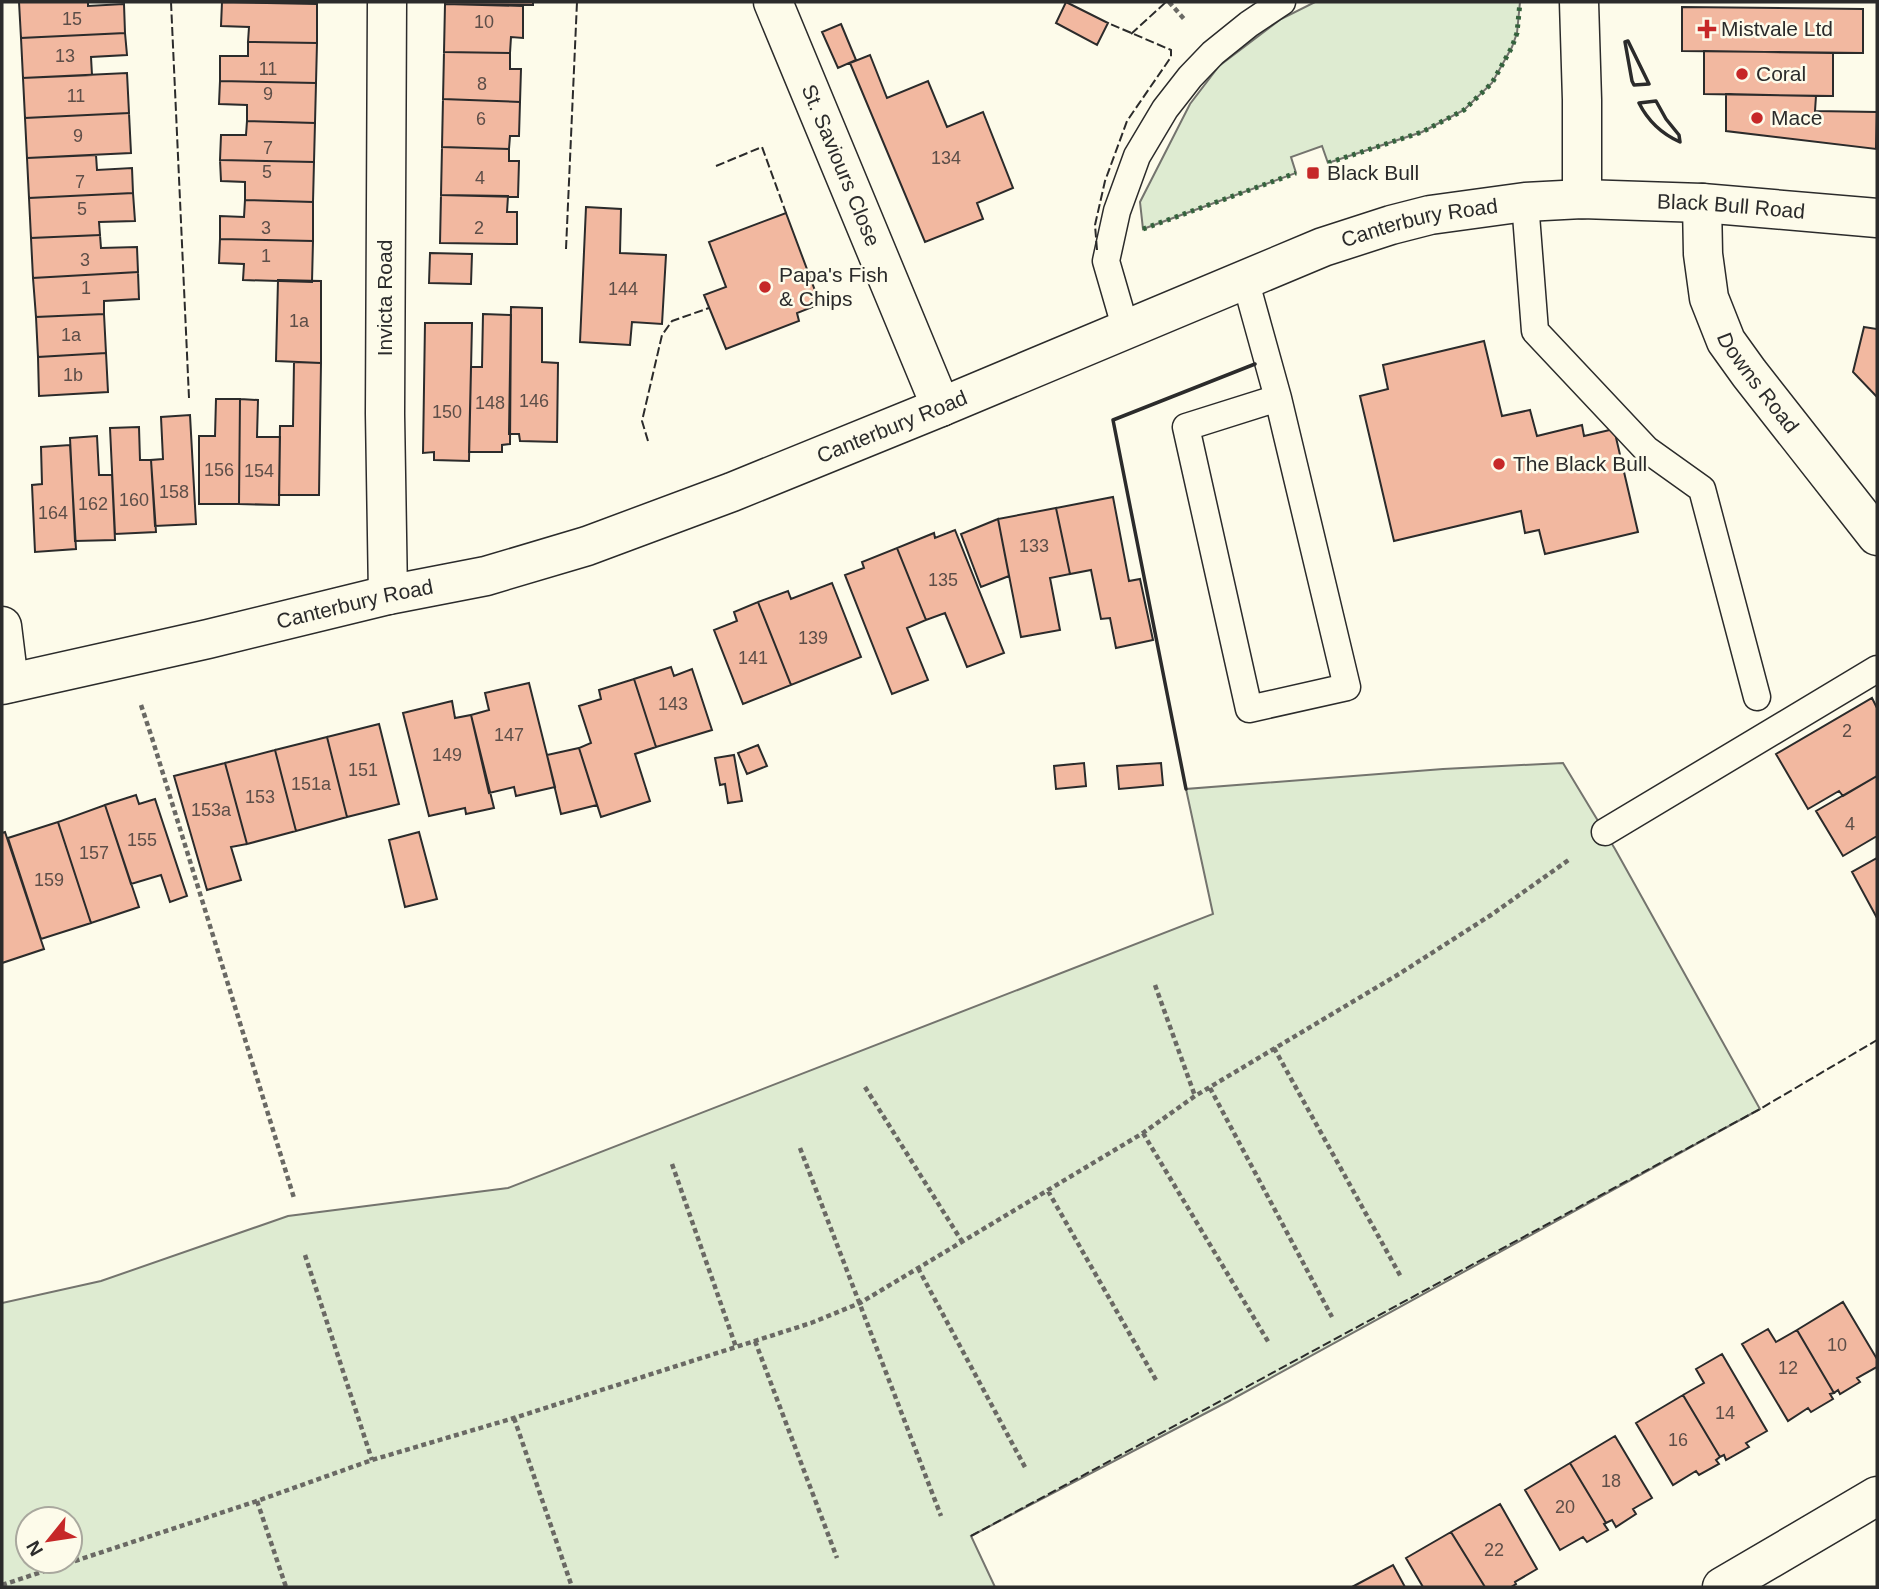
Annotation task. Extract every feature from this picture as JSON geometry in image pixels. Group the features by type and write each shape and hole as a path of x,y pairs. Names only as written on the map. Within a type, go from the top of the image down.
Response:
{"main road":[{"name":"Invicta Road","path":"387,2 385,414 388,595"},
{"name":"St. Saviours Close","path":"773,2 941,407"},
{"path":"1578,2 1582,199"},
{"name":"Canterbury Road","path":"5,684 208,639 388,595 486,576 587,546 732,492 1323,247 1391,225 1440,213 1524,202 1582,199"},
{"name":"Black Bull Road","path":"1582,199 1702,203 1877,218"},
{"name":"Downs Road","path":"1702,203 1703,254 1709,299 1726,341 1877,536"},
{"path":"2,626 5,684"},
{"path":"1722,1587 1877,1496"}],"lane":[{"path":"1126,330 1106,261 1117,211 1137,156 1166,109 1213,52 1282,2"},
{"path":"1524,202 1535,331 1646,449 1702,489 1757,697"},
{"path":"1245,279 1278,398 1347,687 1249,709 1186,426 1278,398"},
{"path":"1605,832 1877,669"}],"path":[{"path":"126,657 295,1198"},
{"path":"2,1586 372,1460 514,1418 811,1323 860,1303 1048,1191 1143,1133 1195,1096 1399,974 1491,915 1605,832"},
{"path":"1154,985 1195,1096"},
{"path":"1274,1048 1401,1277"},
{"path":"865,1087 963,1242"},
{"path":"1210,1088 1332,1317"},
{"path":"1143,1133 1269,1343"},
{"path":"800,1148 941,1516"},
{"path":"672,1164 736,1347"},
{"path":"1048,1191 1156,1380"},
{"path":"305,1255 372,1460"},
{"path":"918,1268 1026,1469"},
{"path":"755,1341 837,1558"},
{"path":"514,1418 572,1587"},
{"path":"257,1501 286,1587"}],"green space":[{"path":"1315,2 1520,2 1517,33 1512,47 1492,83 1464,110 1422,132 1328,163 1322,146 1291,157 1296,173 1143,229 1140,202 1190,104 1219,66 1281,19"},
{"path":"1563,763 1615,849 1760,1109 1229,1401 971,1536 995,1587 2,1587 2,1303 101,1281 288,1216 508,1188 1213,914 1186,789 1443,769"}],"building":[{"path":"19,2 88,2 88,6 124,4 125,33 21,38"},
{"path":"222,2 317,4 317,43 248,42 249,27 221,26"},
{"path":"236,2 317,2 317,4"},
{"path":"533,2 533,5 445,4"},
{"path":"1066,2 1108,23 1097,45 1056,23"},
{"path":"445,4 523,6 523,38 511,37 510,53 444,52"},
{"path":"1682,7 1863,9 1863,53 1682,51"},
{"path":"841,24 856,60 838,68 822,32"},
{"path":"125,33 127,55 91,57 92,75 23,78 21,38"},
{"path":"248,42 317,43 316,83 220,81 220,56 248,56"},
{"path":"1704,51 1833,53 1833,96 1704,94"},
{"path":"444,52 510,53 510,69 521,69 520,102 443,99"},
{"path":"870,55 887,98 928,81 947,127 983,112 1013,188 977,203 983,219 925,242 850,63"},
{"path":"127,73 129,113 25,118 23,78"},
{"path":"220,81 316,83 315,123 247,121 247,105 219,104"},
{"path":"1726,94 1816,96 1815,111 1877,112 1876,149 1726,131"},
{"path":"443,99 520,102 519,136 510,136 509,149 442,147"},
{"path":"129,113 131,153 27,158 25,118"},
{"path":"247,121 315,123 314,162 220,160 221,135 246,135"},
{"path":"442,147 509,149 509,161 519,161 518,197 441,195"},
{"path":"96,155 97,170 132,168 133,193 29,198 27,158"},
{"path":"220,160 314,162 313,202 245,200 245,182 221,181"},
{"path":"133,193 135,221 99,222 100,235 31,238 29,198"},
{"path":"441,195 508,196 507,212 517,212 517,244 440,243"},
{"path":"245,200 313,202 313,241 220,239 220,216 244,217"},
{"path":"586,207 621,209 620,253 666,255 662,324 632,322 630,345 580,342"},
{"path":"786,213 820,304 797,313 799,321 726,349 704,295 726,287 709,242"},
{"path":"100,235 101,248 137,247 138,272 33,278 31,238"},
{"path":"220,239 313,241 312,282 243,280 244,264 219,263"},
{"path":"430,253 472,254 471,284 429,283"},
{"path":"138,272 139,299 104,301 104,314 36,317 33,278"},
{"path":"278,280 321,281 321,363 276,361"},
{"path":"511,307 542,308 542,362 558,363 557,442 520,441 519,434 509,434"},
{"path":"104,314 106,353 38,357 36,317"},
{"path":"483,314 511,315 510,444 502,445 502,452 469,452 471,367 482,367"},
{"path":"425,323 472,323 469,461 434,460 434,452 423,453"},
{"path":"1864,327 1877,329 1877,397 1853,372"},
{"name":"The Black Bull","path":"1484,341 1502,416 1530,410 1537,436 1582,425 1584,436 1614,429 1638,532 1545,554 1539,530 1525,533 1521,511 1394,541 1360,396 1388,389 1383,365"},
{"path":"106,353 108,392 39,396 38,357"},
{"path":"294,362 321,363 319,495 279,495 280,426 293,426"},
{"path":"216,399 240,399 239,504 199,504 199,436 215,436"},
{"path":"240,399 258,400 257,437 280,437 279,505 239,504"},
{"path":"190,415 196,524 155,526 151,460 163,459 161,417"},
{"path":"139,427 140,460 151,460 156,532 115,534 110,428"},
{"path":"97,436 99,475 112,475 115,540 75,541 70,438"},
{"path":"70,445 76,549 35,552 32,485 42,484 41,447"},
{"path":"1113,497 1129,581 1140,579 1153,640 1116,648 1110,618 1101,619 1091,570 1070,574 1056,508"},
{"path":"1056,508 1070,574 1050,578 1060,630 1021,637 998,519"},
{"path":"998,519 1009,576 981,587 961,534"},
{"path":"955,530 1004,653 967,667 945,613 926,620 897,548 934,533 935,538"},
{"path":"897,548 926,620 907,628 928,680 892,694 845,575 864,568 862,562"},
{"path":"832,583 861,657 791,685 758,602 788,591 791,599"},
{"path":"758,602 791,685 743,704 714,630 737,621 734,612"},
{"path":"671,667 674,676 692,669 712,730 656,747 634,679"},
{"path":"634,679 656,747 635,754 650,801 601,817 579,748 591,743 579,706 601,699 599,690"},
{"path":"529,683 555,787 516,796 514,787 489,793 471,715 489,710 485,693"},
{"path":"1872,698 1877,708 1877,776 1843,796 1839,791 1808,809 1776,754"},
{"path":"452,701 455,718 471,715 494,808 466,814 465,808 429,816 403,713"},
{"path":"379,724 399,804 347,817 327,737"},
{"path":"327,737 347,817 296,831 275,750"},
{"path":"758,745 767,766 747,774 738,753"},
{"path":"579,748 597,805 561,814 547,755"},
{"path":"275,750 296,831 247,844 225,763"},
{"path":"734,755 742,801 728,803 725,784 720,785 715,758"},
{"path":"225,763 247,844 231,847 241,880 207,890 174,776"},
{"path":"1084,763 1086,786 1056,789 1054,766"},
{"path":"1161,763 1163,785 1119,789 1117,766"},
{"path":"1877,776 1877,836 1843,856 1816,811"},
{"path":"136,795 139,804 155,799 187,896 170,902 161,875 131,884 105,805"},
{"path":"105,805 139,907 91,923 58,822"},
{"path":"58,822 91,923 41,939 8,838"},
{"path":"5,832 44,949 2,963 2,833"},
{"path":"419,832 437,899 405,907 389,840"},
{"path":"1877,858 1877,918 1852,872"},
{"path":"1843,1302 1877,1359 1877,1367 1857,1378 1860,1382 1840,1394 1838,1390 1834,1393 1797,1330"},
{"path":"1768,1329 1776,1342 1797,1330 1834,1393 1830,1394 1833,1399 1811,1412 1808,1408 1788,1421 1742,1344"},
{"path":"1722,1354 1767,1431 1746,1443 1749,1447 1726,1460 1724,1455 1720,1457 1683,1395 1704,1383 1696,1369"},
{"path":"1683,1395 1720,1457 1716,1460 1719,1464 1699,1475 1696,1471 1673,1485 1636,1423"},
{"path":"1615,1436 1652,1498 1633,1509 1636,1514 1616,1527 1612,1520 1606,1523 1570,1463"},
{"path":"1570,1463 1608,1530 1587,1542 1583,1537 1560,1550 1525,1490"},
{"path":"1500,1504 1537,1569 1511,1587 1485,1587 1451,1532"},
{"path":"1451,1532 1485,1587 1423,1587 1406,1558"},
{"path":"1393,1565 1405,1587 1352,1587"}],"hedge":[{"path":"1328,163 1422,132 1464,110 1492,83 1512,47 1517,33 1520,2"},
{"path":"1143,229 1296,173"}],"fence":[{"path":"171,2 189,398"},
{"path":"566,249 577,2"},
{"path":"1131,34 1166,2"},
{"path":"1097,250 1095,225 1105,181 1127,121 1171,57 1171,50 1108,23"},
{"path":"716,166 762,147 786,213"},
{"path":"648,441 642,421 662,335 672,321 709,308"},
{"path":"971,1536 1760,1109 1877,1040"}],"wall":[{"path":"1628,41 1649,84 1634,85 1632,81 1625,42 1628,41"},
{"path":"1656,101 1679,135 1680,142 1656,126 1639,103 1656,101"},
{"path":"1186,789 1113,420 1255,364"}],"place":[{"name":"Mistvale Ltd","path":"1707,29"},
{"name":"Coral","path":"1742,74"},
{"name":"Mace","path":"1757,118"},
{"name":"Black Bull","path":"1313,173"},
{"name":"Papa's Fish & Chips","path":"765,287"},
{"name":"The Black Bull","path":"1499,464"}]}
